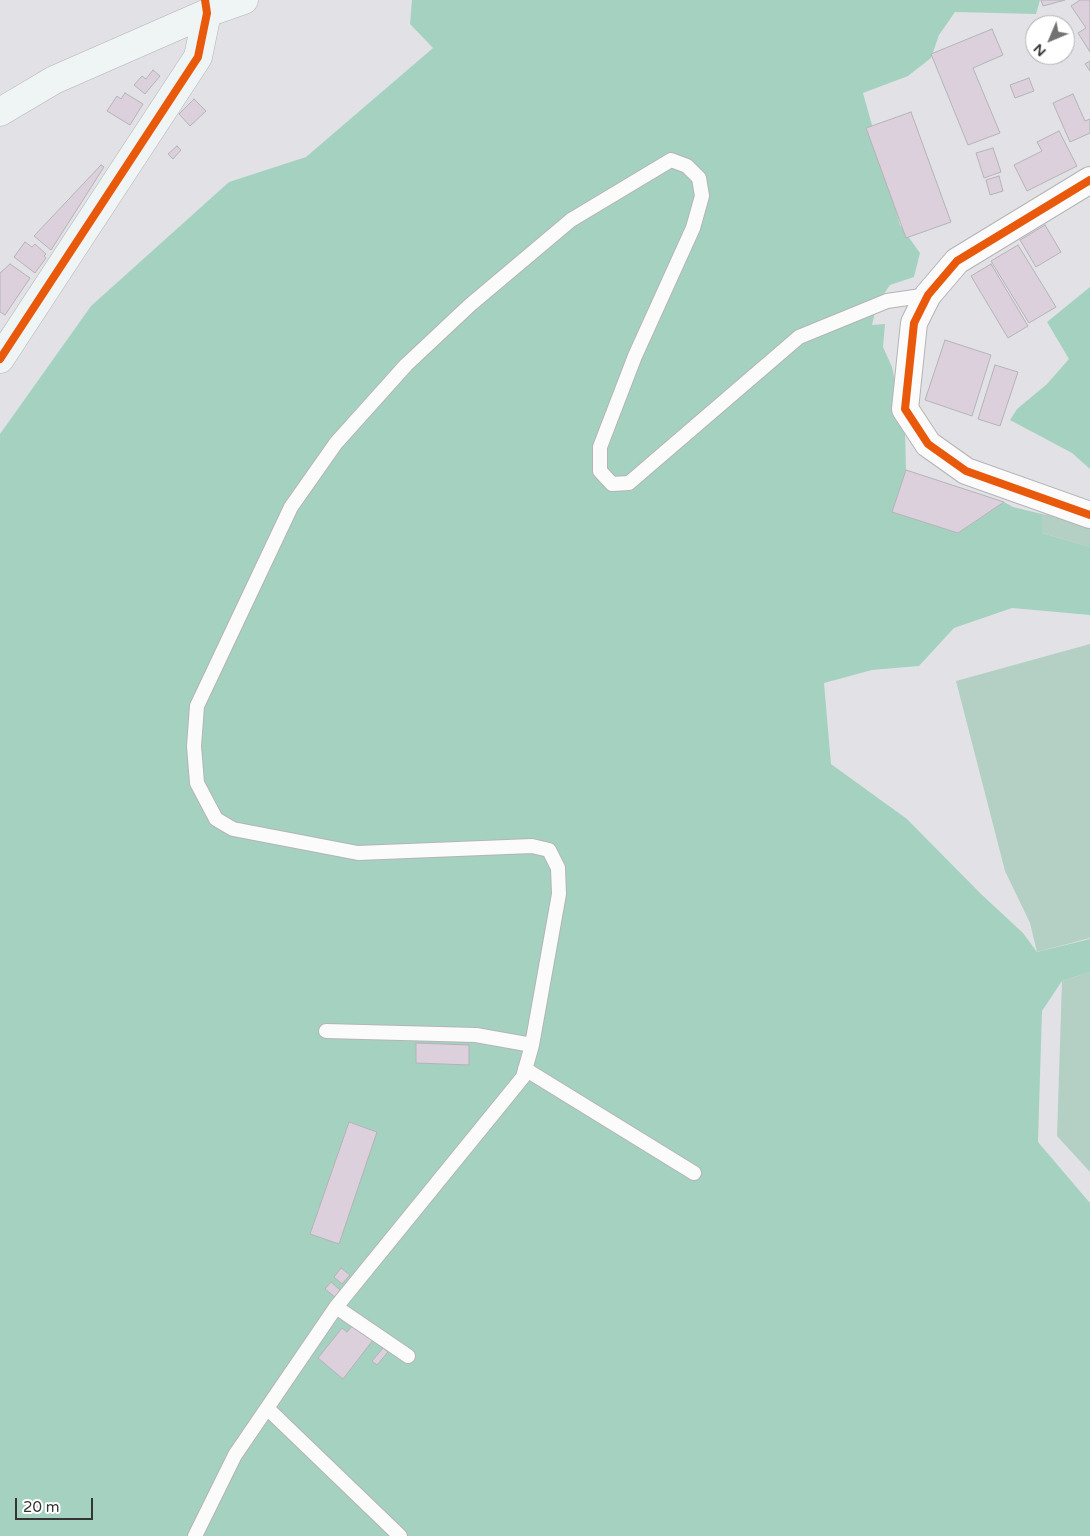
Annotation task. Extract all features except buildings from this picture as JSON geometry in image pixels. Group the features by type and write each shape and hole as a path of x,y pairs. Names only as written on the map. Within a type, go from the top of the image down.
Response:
{"street":[{"path":"0,112 54,80 206,6 244,0"},
{"path":"0,359 198,57 206,6"},
{"path":"1090,180 957,260 928,295 914,323 905,409 928,444 966,471 1090,515"}],"lane":[{"path":"195,1536 235,1455 336,1307 523,1077 532,1045 559,894 558,868 549,850 532,846 358,853 232,830 216,819 197,783 194,746 197,706 291,507 336,443 406,365 470,305 571,220 672,160 687,166 698,178 702,196 693,228 635,356 600,447 600,471 612,484 629,483 800,338 887,300 928,295"},
{"path":"326,1030 476,1035 532,1045"},
{"path":"525,1069 694,1173"},
{"path":"336,1307 408,1356"},
{"path":"267,1408 400,1536"}],"green space":[{"path":"412,0 1040,0 1036,14 955,12 939,35 931,58 908,76 863,93 900,225 920,253 914,277 890,285 877,304 872,325 885,324 883,347 892,367 905,429 906,470 893,512 958,533 1004,502 1013,507 1042,514 1042,533 1090,547 1090,615 1012,608 954,628 919,666 872,670 824,683 831,764 907,819 981,894 1023,933 1037,952 1090,939 1090,972 1062,981 1042,1011 1038,1142 1090,1203 1090,1536 0,1536 0,434 91,306 229,182 306,157 433,48 410,24"},
{"path":"1090,287 1090,469 1072,453 1010,420 1017,409 1047,384 1069,359 1047,322"},
{"path":"1042,514 1058,517 1090,529 1090,547 1042,533"},
{"path":"1090,644 1090,938 1037,952 1030,923 1005,871 956,681"},
{"path":"1090,972 1090,1172 1057,1136 1062,981"}],"cycle path":[{"path":"0,359 198,57 207,13 205,0"},
{"path":"1090,180 957,261 928,295 914,323 905,409 928,444 966,471 1090,515"}]}
